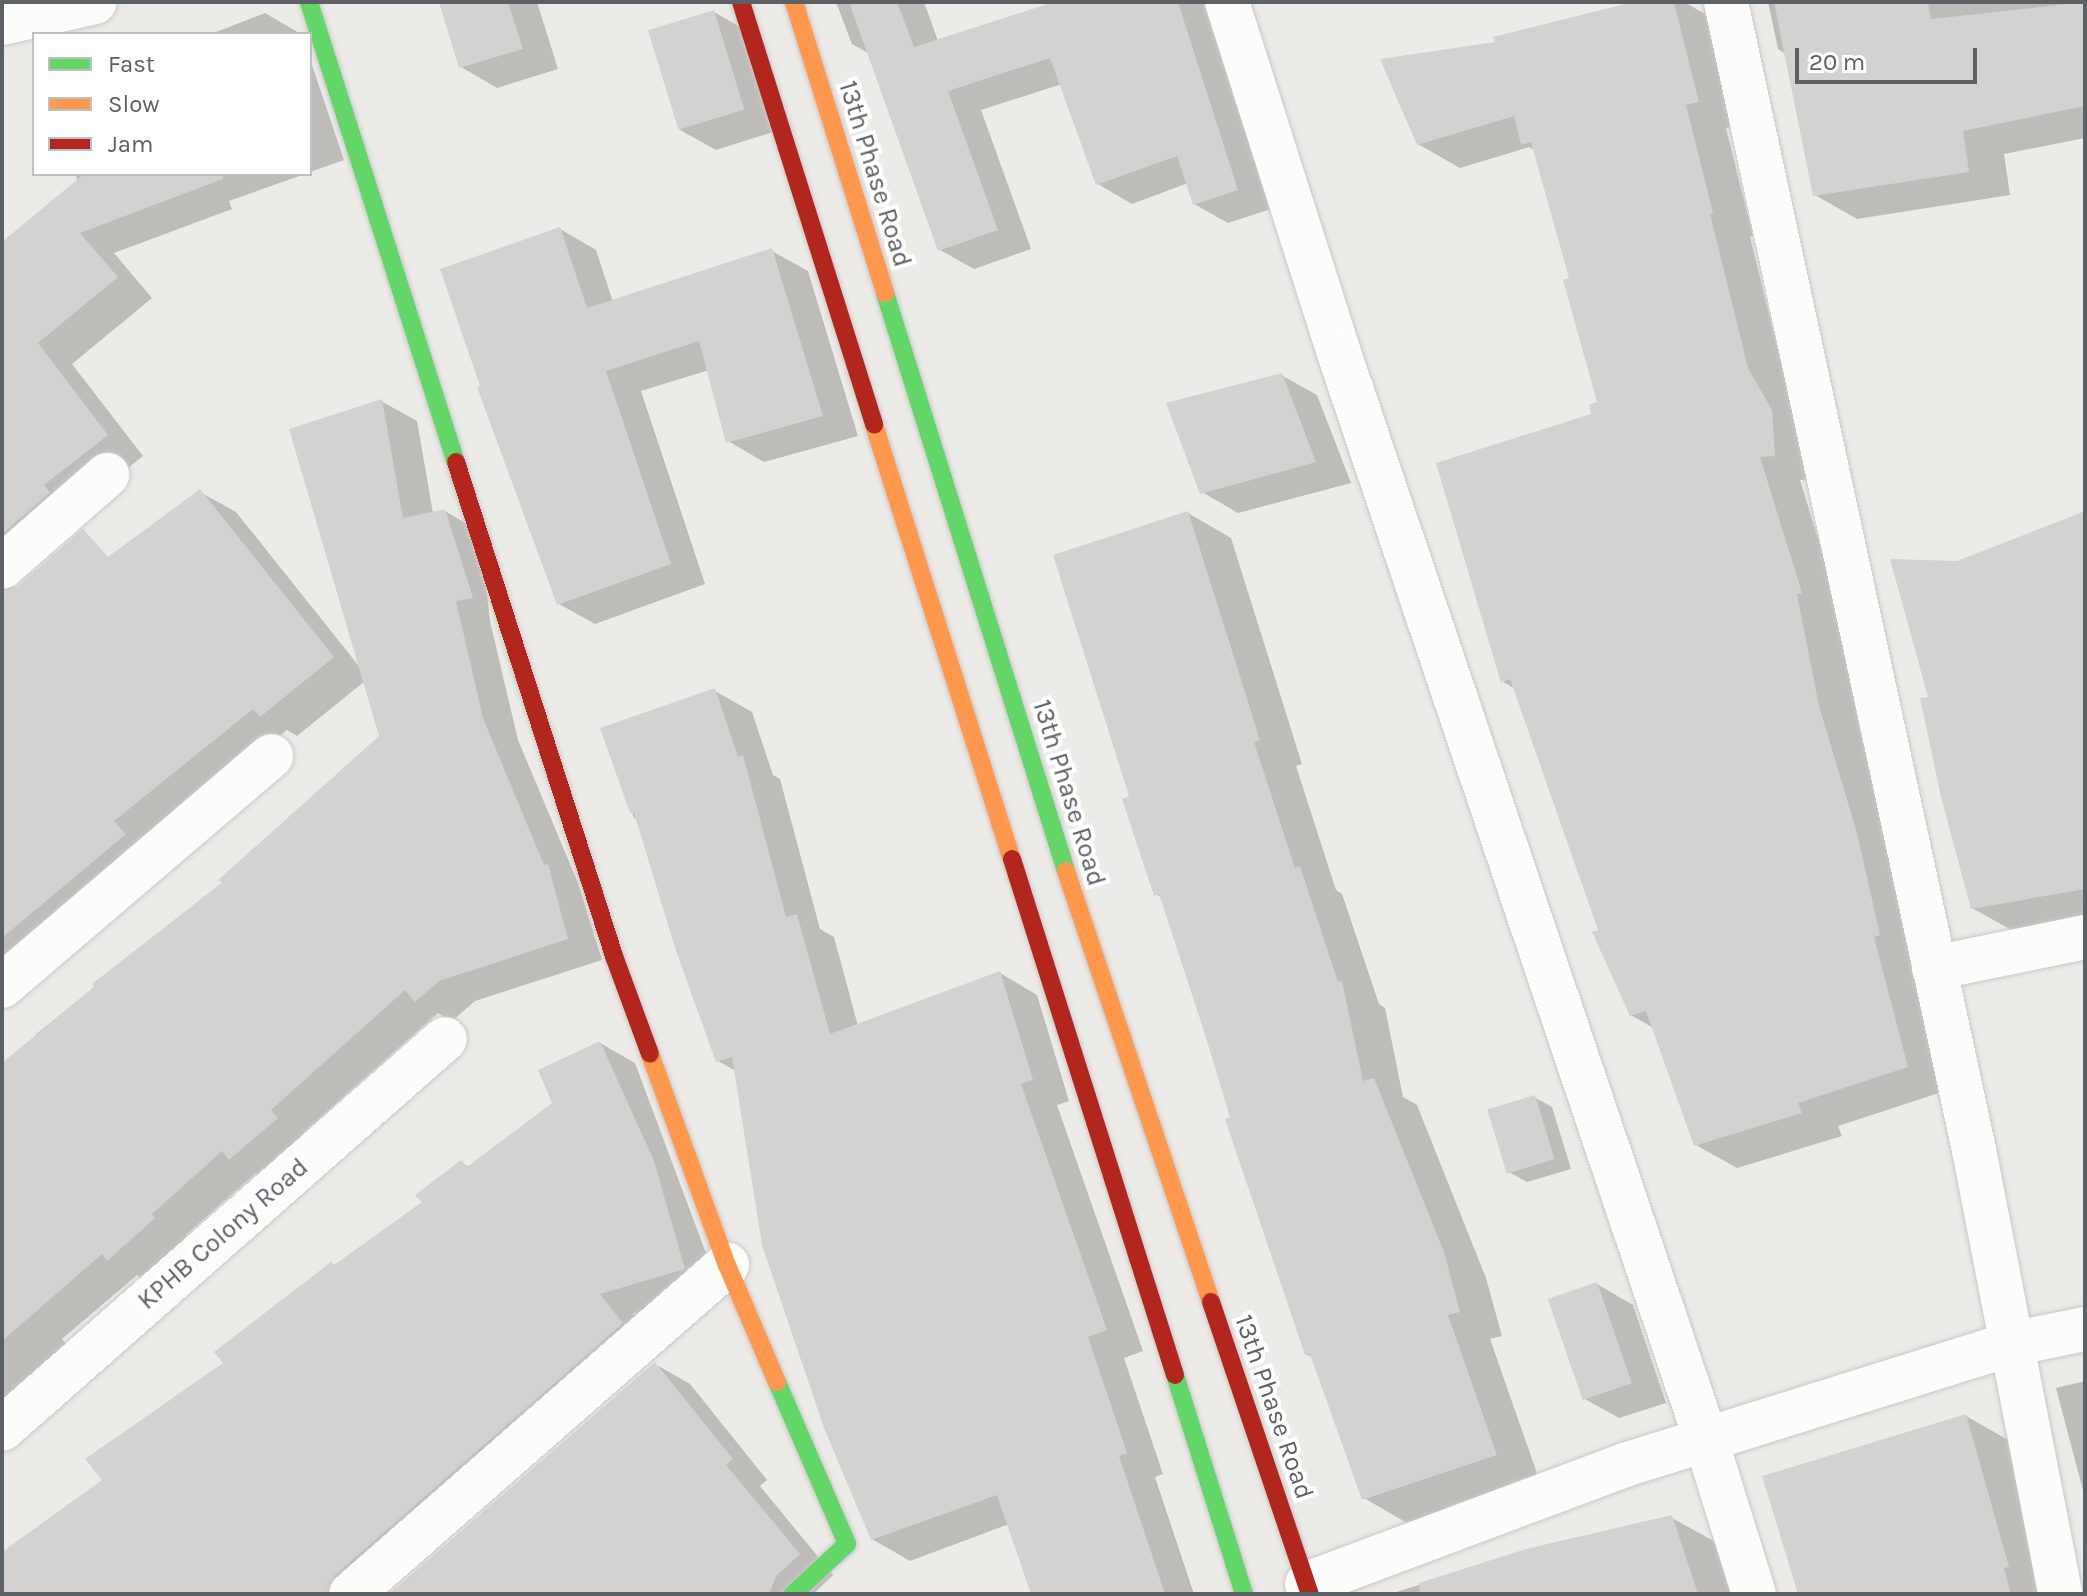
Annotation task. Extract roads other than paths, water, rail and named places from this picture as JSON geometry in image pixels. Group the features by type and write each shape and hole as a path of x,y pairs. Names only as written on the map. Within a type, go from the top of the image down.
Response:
{"street":[{"path":"2,23 95,2"},
{"path":"309,2 614,956 727,1265 847,1544 793,1594"},
{"path":"741,2 1182,1376 1244,1594"},
{"name":"13th Phase Road","path":"794,2 1078,911 1225,1366 1308,1589"},
{"path":"1227,2 1343,365 1706,1440 1754,1594"},
{"path":"1726,2 1934,968 2060,1594"},
{"path":"2,567 107,475"},
{"path":"2,986 271,756"},
{"path":"1934,968 2085,937"},
{"name":"KPHB Colony Road","path":"2,1429 445,1039"},
{"path":"351,1594 727,1265"},
{"path":"1308,1589 1625,1465 2011,1344 2085,1329"}]}
